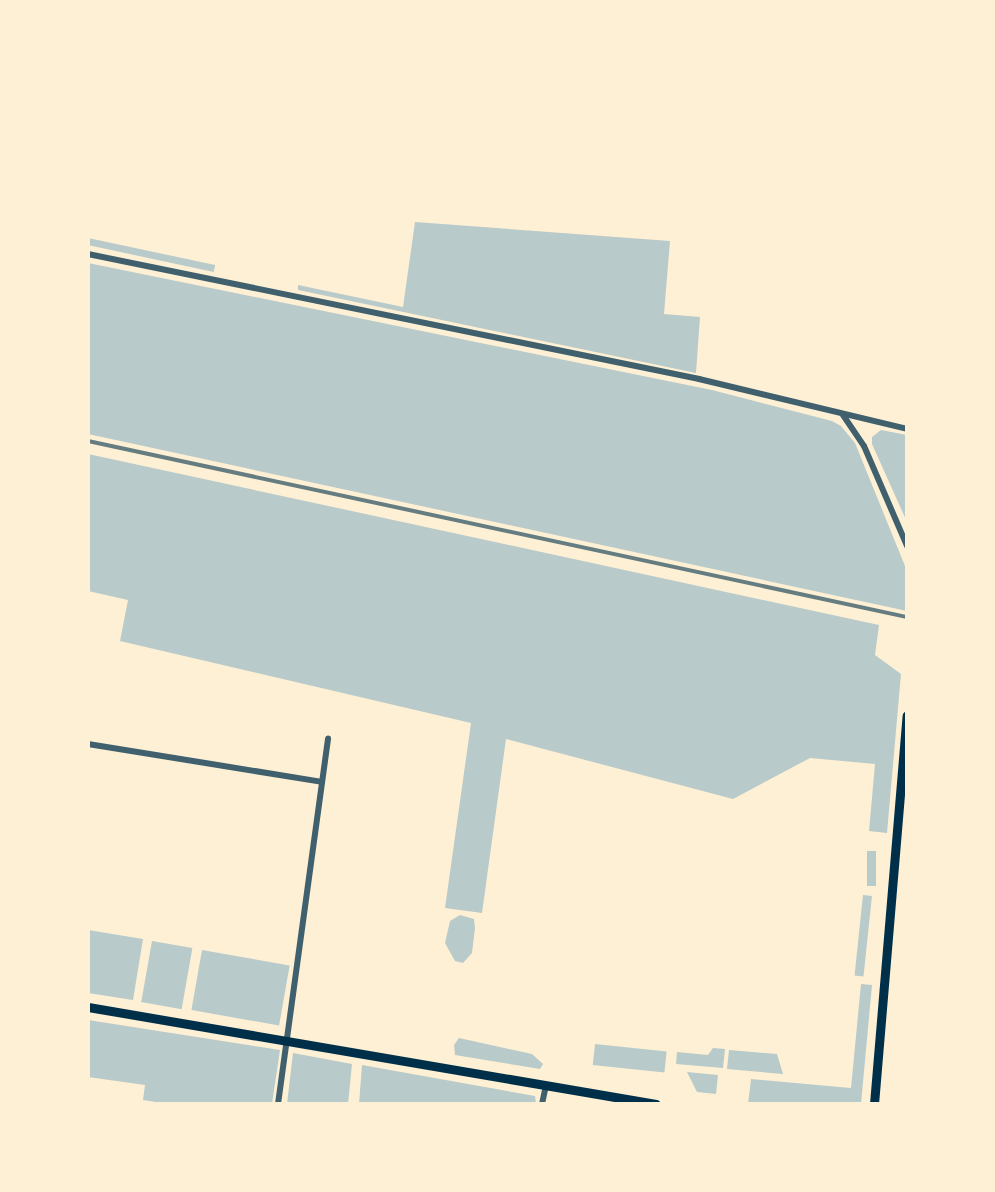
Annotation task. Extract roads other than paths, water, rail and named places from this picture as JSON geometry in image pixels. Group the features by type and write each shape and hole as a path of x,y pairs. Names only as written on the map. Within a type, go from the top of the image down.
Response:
{"main road":[{"path":"874,1104 907,715"},
{"path":"88,1007 656,1104"}],"street":[{"path":"88,254 686,376 907,429"},
{"path":"843,415 864,446 906,543"},
{"path":"278,1104 328,738"},
{"path":"88,744 322,782"},
{"path":"542,1104 546,1085"}],"railway":[{"path":"88,441 907,617"}]}
